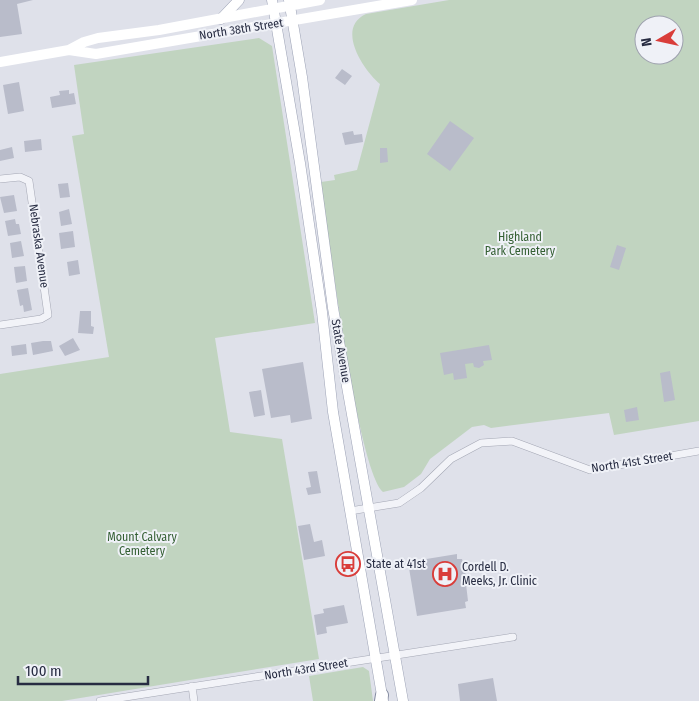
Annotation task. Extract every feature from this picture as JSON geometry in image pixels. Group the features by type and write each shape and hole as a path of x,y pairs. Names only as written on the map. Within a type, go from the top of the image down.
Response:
{"main road":[{"path":"221,19 239,0"},
{"name":"North 38th Street","path":"0,62 69,50 84,42 98,38 221,19 273,5 320,0"},
{"name":"North 38th Street","path":"69,50 96,54 412,0"},
{"name":"State Avenue","path":"290,3 333,308 403,701"},
{"name":"State Avenue","path":"273,5 322,312 333,412 382,699"}],"street":[{"name":"Nebraska Avenue","path":"0,179 20,177 29,181 48,315 41,318 0,325"},
{"name":"North 41st Street","path":"350,511 398,503 421,488 451,459 480,444 512,441 590,470 699,451"},
{"name":"North 43rd Street","path":"100,701 513,637"},
{"path":"192,686 194,701"}],"green space":[{"name":"Highland Park Cemetery","path":"449,0 699,0 699,421 614,435 609,413 491,428 484,425 472,427 430,459 421,474 404,487 383,492 373,474 363,440 354,396 321,182 335,180 334,175 357,170 380,84 367,70 355,49 353,29 357,20 366,14"},
{"name":"Mount Calvary Cemetery","path":"259,38 272,46 315,323 215,338 230,432 282,439 319,659 62,701 0,701 0,374 109,357 72,136 84,134 74,65"},
{"path":"363,667 369,671 373,701 313,701 309,676"}],"building":[{"path":"0,0 33,0 17,4 22,34 0,37"},
{"path":"342,69 352,76 345,85 335,78"},
{"path":"19,82 24,111 8,114 3,85"},
{"path":"69,90 69,94 74,93 76,104 52,108 50,97 60,95 59,91"},
{"path":"450,121 474,138 450,171 427,154"},
{"path":"353,131 354,135 362,134 363,142 345,145 342,133"},
{"path":"41,139 42,150 25,152 24,141"},
{"path":"12,147 14,158 0,161 0,150"},
{"path":"380,148 387,148 388,162 380,163"},
{"path":"68,183 70,197 60,198 58,184"},
{"path":"14,195 17,211 4,213 0,197"},
{"path":"69,209 72,224 61,226 59,212"},
{"path":"15,219 16,224 19,224 21,234 8,236 5,221"},
{"path":"73,231 75,247 61,249 59,233"},
{"path":"21,241 24,256 12,258 10,243"},
{"path":"617,245 626,248 619,270 610,267"},
{"path":"78,260 80,274 69,276 67,262"},
{"path":"25,266 27,281 16,283 14,267"},
{"path":"28,288 32,310 24,312 23,305 20,306 17,290"},
{"path":"80,311 91,311 91,326 94,327 93,334 78,333"},
{"path":"73,338 80,350 65,356 59,346"},
{"path":"51,341 53,351 33,355 31,343"},
{"path":"26,344 27,354 12,356 11,346"},
{"path":"489,345 492,360 483,361 484,365 479,368 474,367 473,363 465,364 467,378 454,380 453,373 444,375 440,353"},
{"path":"303,362 312,419 291,423 290,415 271,418 262,369"},
{"path":"670,371 675,400 664,402 660,373"},
{"path":"261,390 265,415 254,417 249,392"},
{"path":"637,407 639,420 626,422 624,410"},
{"path":"317,471 321,493 308,495 306,488 311,487 308,472"},
{"path":"310,524 314,542 322,540 325,556 304,560 298,526"},
{"path":"457,554 457,559 462,559 468,584 466,584 468,601 465,602 466,608 417,616 408,562"},
{"path":"344,605 348,623 326,627 327,633 317,635 314,615 324,613 323,609"},
{"path":"493,678 497,701 460,701 458,684"}],"place":[{"name":"State at 41st","path":"348,564"},
{"name":"Cordell D. Meeks, Jr. Clinic","path":"445,574"}]}
